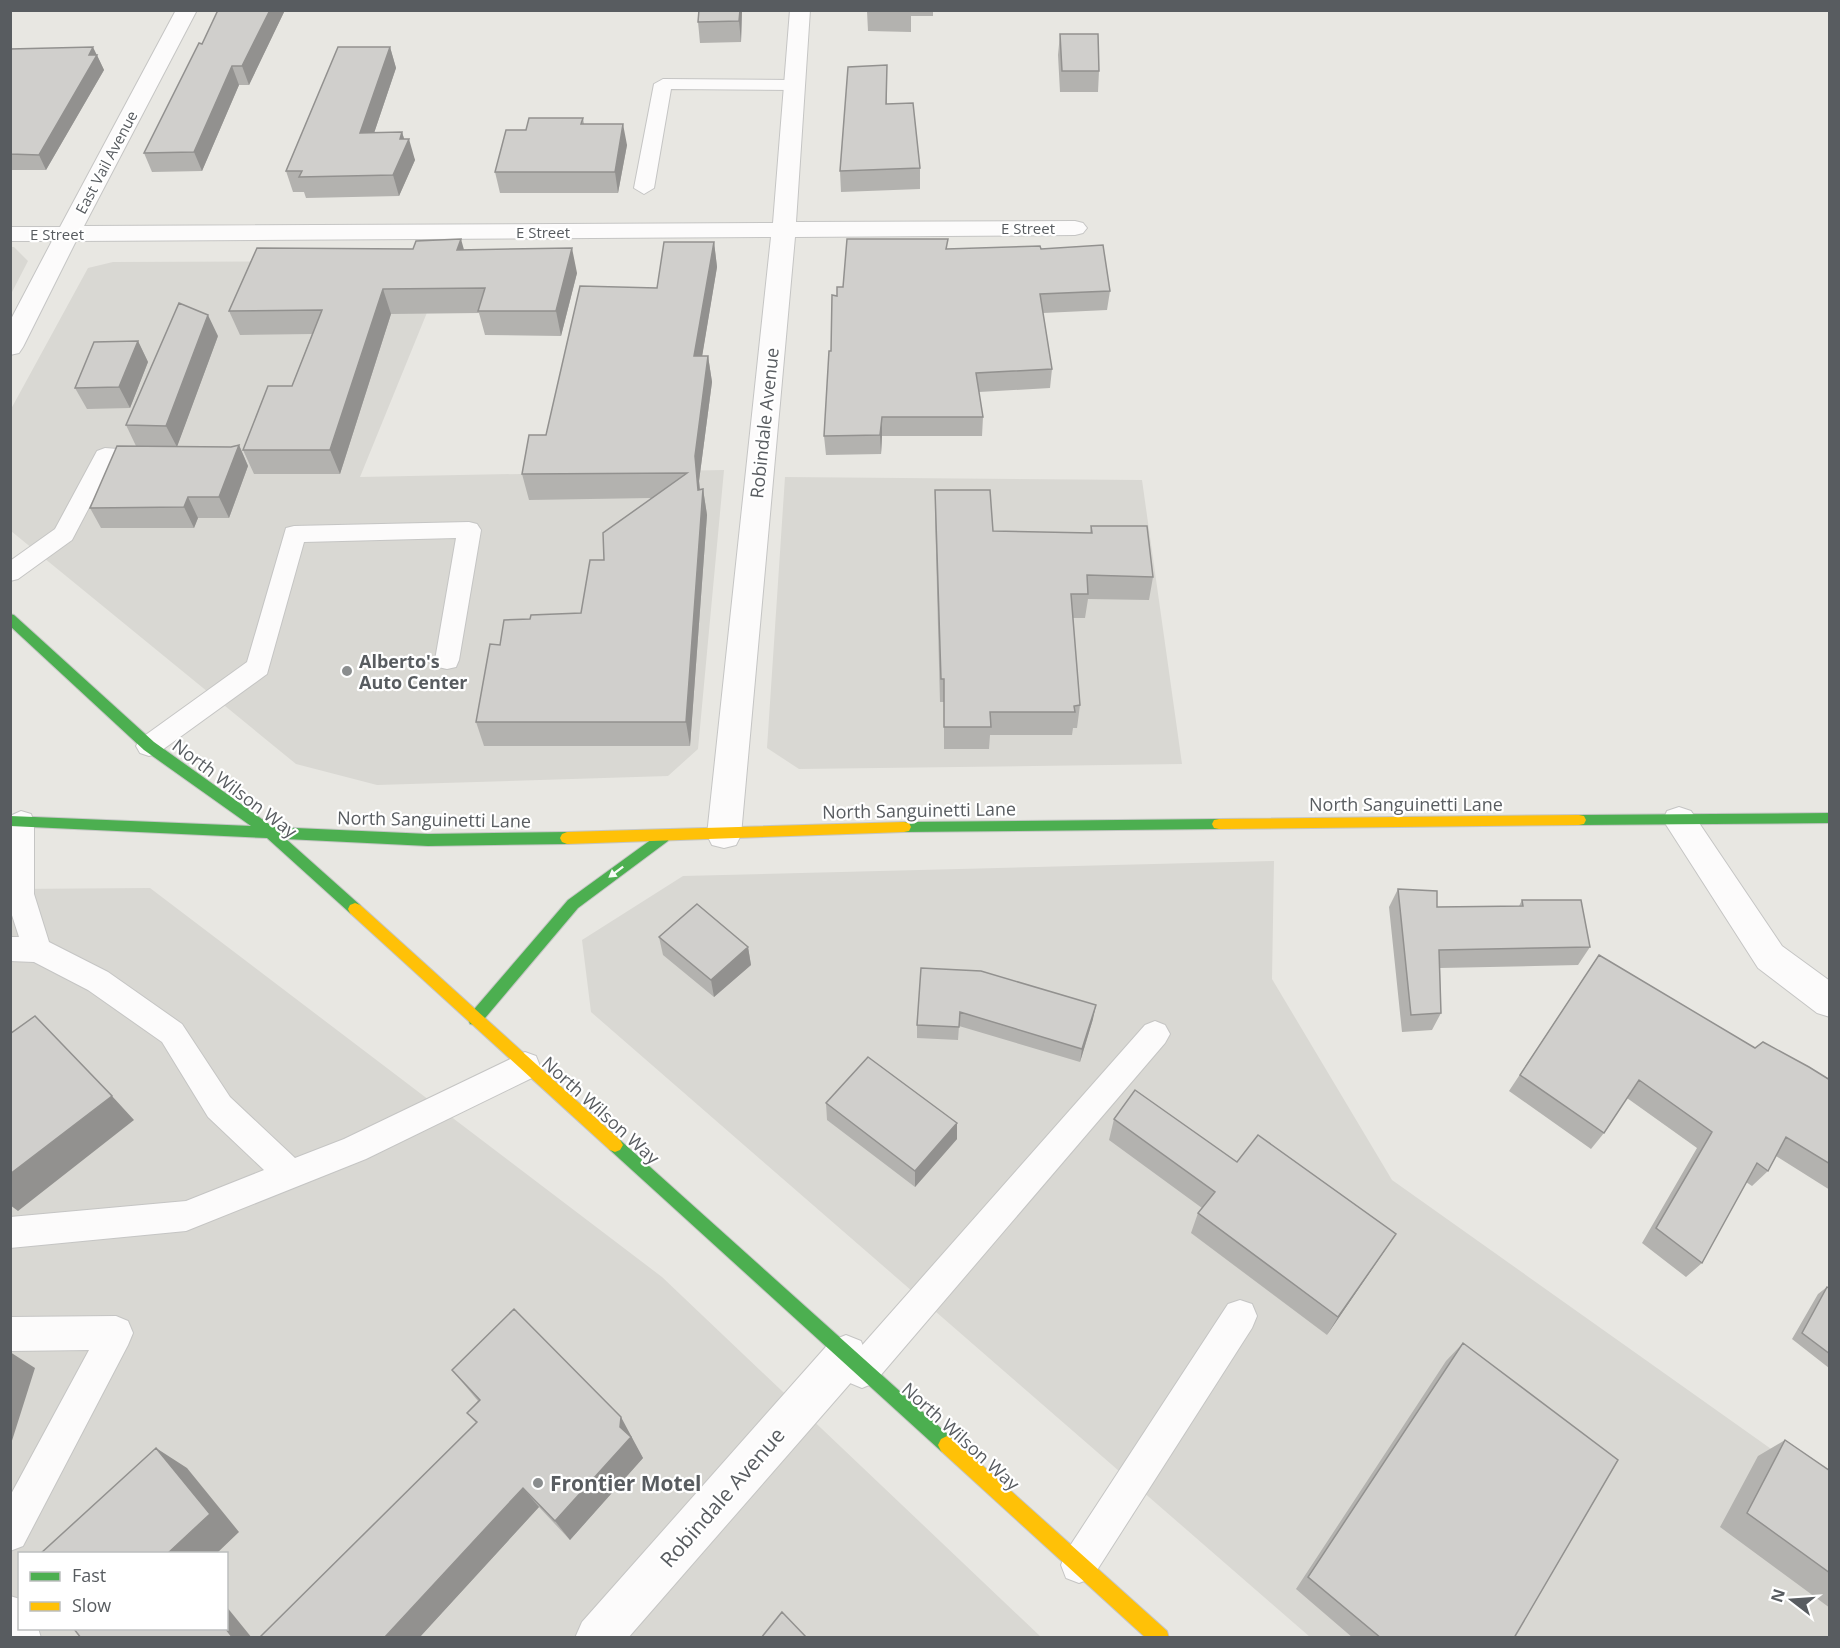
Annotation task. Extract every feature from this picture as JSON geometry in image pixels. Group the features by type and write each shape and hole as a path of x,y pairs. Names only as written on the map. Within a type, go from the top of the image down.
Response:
{"main road":[{"name":"North Wilson Way","path":"10,618 149,746 269,832 1160,1638"},
{"name":"North Sanguinetti Lane","path":"16,822 428,840 663,837 873,827 1830,818"},
{"path":"475,1019 573,904 663,837"}],"street":[{"name":"East Vail Avenue","path":"10,347 187,10"},
{"name":"Robindale Avenue","path":"724,835 784,229 800,10"},
{"name":"E Street","path":"10,234 1074,228"},
{"path":"1679,820 1770,957 1830,1002"},
{"name":"Robindale Avenue","path":"598,1638 854,1363"}],"lane":[{"path":"644,188 663,84 793,85"},
{"path":"10,573 64,534 105,456 173,457"},
{"path":"149,746 258,667 294,534 469,530 447,660"},
{"path":"16,822 24,949 98,981 172,1033 219,1107 290,1174"},
{"path":"854,1363 1155,1034"},
{"path":"10,1233 186,1216 355,1149 525,1066"},
{"path":"1079,1565 1239,1316"},
{"path":"10,1334 116,1333 10,1533"},
{"path":"10,1614 18,1629"}],"shaded area":[{"path":"11,247 14,247 28,261 11,294"},
{"path":"448,261 360,477 724,470 698,749 668,776 377,785 296,764 11,531 11,409 88,268 113,262"},
{"path":"785,477 1142,480 1182,764 799,769 767,748"},
{"path":"1274,861 1272,979 1392,1180 1829,1490 1829,1637 1310,1637 591,1012 582,940 683,876"},
{"path":"150,888 662,1277 1041,1637 11,1637 10,889"}],"building":[{"path":"218,10 270,10 242,66 232,66 194,152 144,153 199,43 202,44"},
{"path":"699,10 740,10 739,21 698,22"},
{"path":"1060,34 1098,34 1099,71 1062,71"},
{"path":"93,47 89,55 97,55 39,155 10,154 10,49"},
{"path":"338,47 390,47 360,133 402,132 400,139 409,139 393,175 299,177 302,171 286,171"},
{"path":"887,65 886,104 913,103 920,168 840,171 848,67"},
{"path":"529,118 583,118 581,124 623,124 615,172 495,172 506,130 526,130"},
{"path":"461,239 457,250 572,248 556,311 478,311 485,288 383,289 330,450 243,450 268,386 292,386 322,310 229,311 257,248 413,249 416,241"},
{"path":"847,239 948,239 946,249 1040,246 1041,249 1103,245 1110,291 1040,294 1052,369 976,373 983,417 882,417 880,435 824,436 829,351 831,351 832,295 837,296 837,287 843,287"},
{"path":"664,242 714,242 694,356 708,356 695,456 698,490 703,489 686,722 476,722 490,644 500,645 504,620 530,619 531,615 581,613 590,560 604,560 603,533 687,473 522,474 529,435 546,435 580,286 657,288"},
{"path":"179,303 208,315 166,426 126,425"},
{"path":"138,341 119,387 75,388 94,342"},
{"path":"239,445 219,497 188,497 184,507 90,508 117,446 231,447"},
{"path":"935,490 990,490 993,531 1092,533 1091,526 1147,526 1153,577 1087,575 1088,594 1071,594 1080,705 1074,706 1075,712 990,712 991,727 944,727 944,679 941,679"},
{"path":"1398,889 1437,891 1437,907 1523,906 1522,900 1581,900 1590,947 1439,950 1441,1013 1411,1015"},
{"path":"697,904 748,947 711,980 659,937"},
{"path":"1599,955 1755,1048 1763,1042 1830,1080 1830,1164 1786,1137 1768,1171 1757,1163 1702,1263 1656,1228 1712,1132 1639,1080 1604,1133 1520,1075"},
{"path":"921,968 981,971 1096,1005 1082,1049 960,1012 959,1027 917,1025"},
{"path":"35,1016 112,1096 10,1174 10,1034"},
{"path":"868,1057 957,1123 915,1171 826,1103"},
{"path":"1135,1090 1237,1162 1258,1135 1396,1234 1338,1317 1198,1213 1215,1192 1114,1119"},
{"path":"1827,1287 1830,1289 1830,1354 1802,1333"},
{"name":"Frontier Motel","path":"514,1309 621,1417 620,1427 631,1437 555,1521 523,1488 384,1638 259,1638 477,1422 467,1413 480,1400 452,1370"},
{"path":"1463,1343 1618,1460 1514,1638 1381,1638 1308,1577"},
{"path":"1785,1440 1830,1471 1830,1573 1747,1513"},
{"path":"156,1448 210,1514 169,1552 42,1552"},
{"path":"782,1612 807,1638 761,1638"},
{"path":"75,1630 227,1630 233,1638 81,1638"}],"traffic: fast":[{"path":"10,618 149,746 269,832 355,909"},
{"path":"1579,820 1830,818"},
{"path":"10,821 428,840 567,838"},
{"path":"904,827 1219,824"},
{"path":"475,1019 573,904 663,837"},
{"path":"615,1145 947,1445"}],"traffic: slow":[{"path":"1219,824 1579,820"},
{"path":"567,838 904,827"},
{"path":"355,909 615,1145"},
{"path":"947,1445 1160,1638"}],"place":[{"name":"Alberto's Auto Center","path":"347,671"},
{"name":"Frontier Motel","path":"538,1483"}]}
